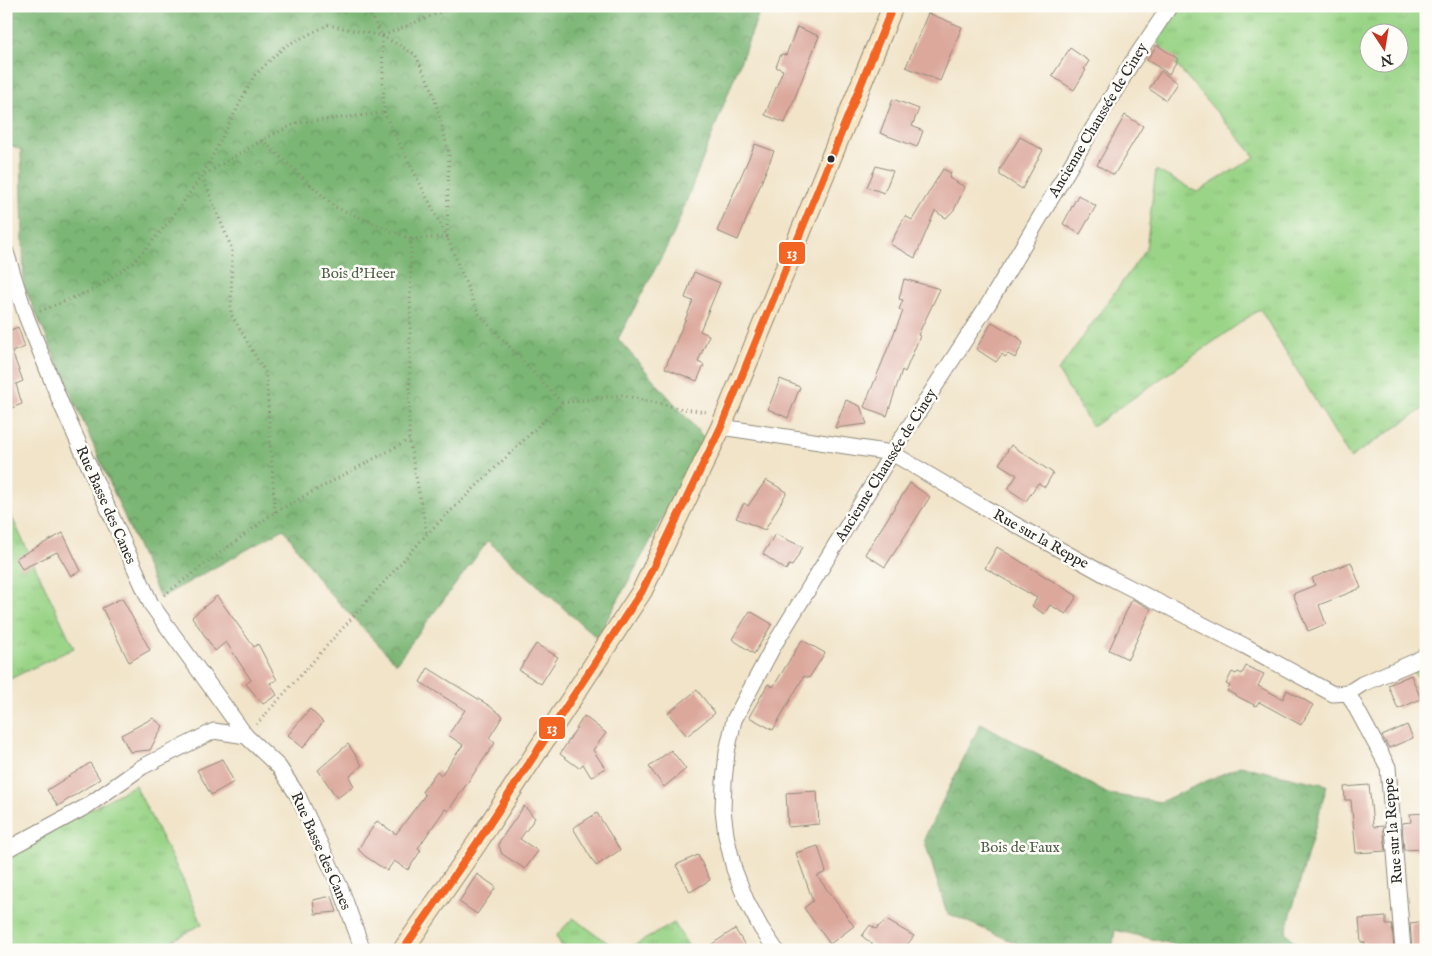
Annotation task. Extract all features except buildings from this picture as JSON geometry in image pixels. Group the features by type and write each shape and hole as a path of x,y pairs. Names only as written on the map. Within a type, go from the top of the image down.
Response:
{"main road":[{"path":"403,950 478,843 642,591 724,421 893,6"}],"street":[{"name":"Ancienne Chaussée de Ciney","path":"776,950 761,928 746,900 734,869 726,835 722,810 727,752 734,720 774,645 892,453 989,303 1131,64 1170,6"},
{"name":"Rue Basse des Canes","path":"6,252 26,316 62,406 151,604 246,736 280,767 298,796 341,889 361,945 365,950"},
{"name":"Rue sur la Reppe","path":"724,421 892,453 980,505 1111,578 1245,646 1333,694 1348,693 1388,767 1403,950"},
{"path":"1348,693 1362,684 1426,655"},
{"path":"6,850 87,806 142,767 214,731 246,736"}],"path":[{"path":"366,6 382,36 384,113 447,237 478,313 562,403"},
{"path":"382,36 456,6"},
{"path":"26,316 93,290 134,262 169,222 202,176 254,76 285,46 328,25 382,36 415,54 432,89 449,153 447,237"},
{"path":"202,176 262,140 297,123 384,113"},
{"path":"262,140 335,207 411,239 447,237"},
{"path":"202,176 232,250 231,314 266,374 275,512"},
{"path":"411,239 409,440 427,534"},
{"path":"246,736 427,534 562,403 622,395 683,409 724,421"},
{"path":"151,604 275,512 409,440"}],"green space":[{"name":"Bois d'Heer","path":"6,6 762,6 674,233 618,339 706,440 597,638 488,541 396,663 323,586 284,529 160,598 24,286 21,150 6,143"},
{"path":"1177,6 1426,6 1426,407 1350,458 1260,309 1092,427 1058,371 1146,249 1156,170 1197,192 1255,157 1156,41"},
{"path":"6,505 74,648 6,681"},
{"path":"1426,667 1426,686 1412,672"},
{"name":"Bois de Faux","path":"981,723 1108,794 1160,802 1240,766 1327,785 1286,932 1301,950 1197,950 1115,930 1112,950 1032,950 947,913 924,839"},
{"path":"135,785 183,880 202,924 156,950 6,950 6,855"},
{"path":"573,918 618,950 564,950 556,936"},
{"path":"674,923 691,950 626,950"}],"transit line":[{"name":"13","path":"403,950 477,843 642,591 721,427 893,6"}]}
